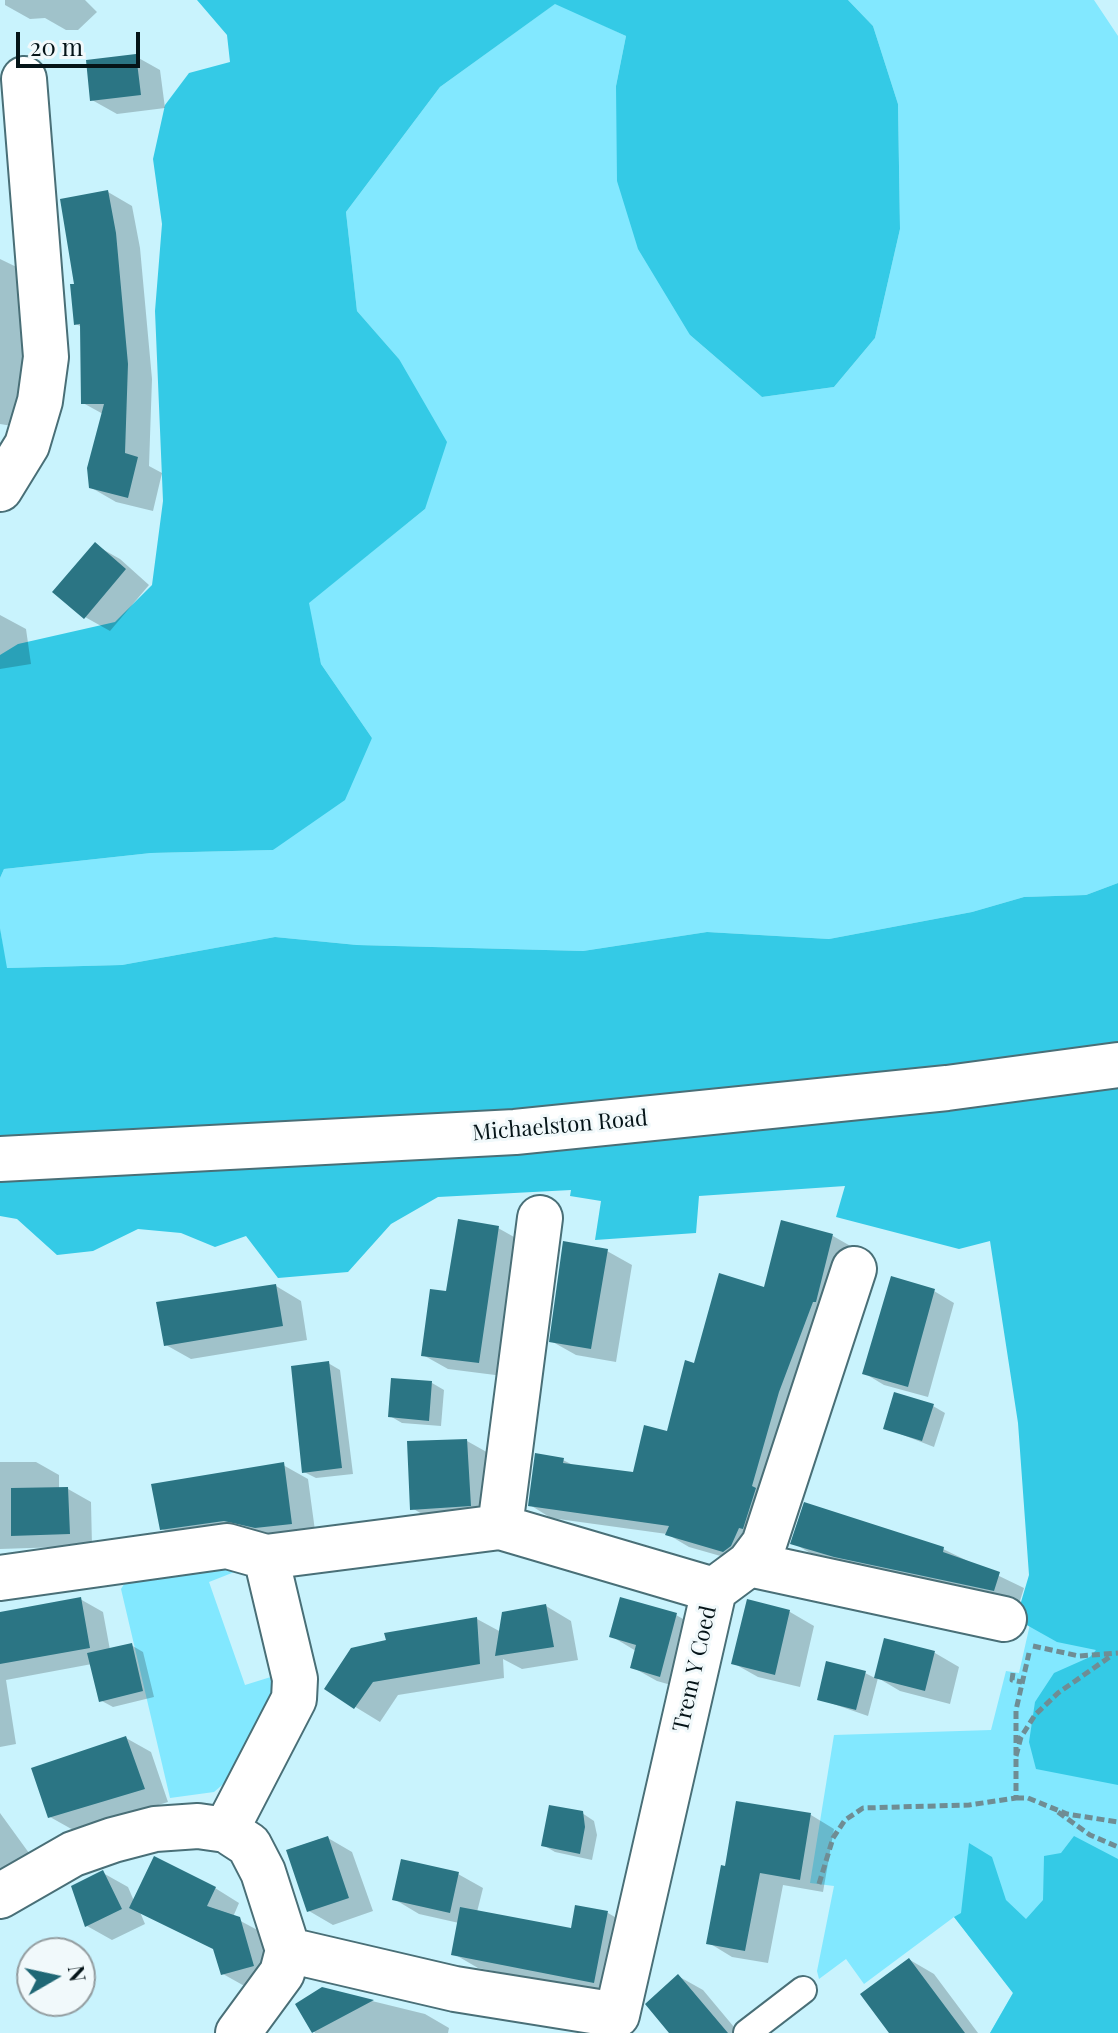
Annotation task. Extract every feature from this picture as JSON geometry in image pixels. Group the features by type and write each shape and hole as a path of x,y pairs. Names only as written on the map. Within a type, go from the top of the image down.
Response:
{"street":[{"path":"0,489 27,445 40,401 46,357 24,79"},
{"name":"Michaelston Road","path":"0,1159 515,1132 947,1088 1118,1065"},
{"path":"500,1527 540,1218"},
{"path":"714,1590 749,1564 764,1544 854,1269"},
{"name":"Trem Y Coed","path":"266,1557 500,1527 714,1590 617,2015 564,2019 455,1989 288,1950"},
{"path":"0,1578 227,1546 266,1557 295,1679 294,1699 226,1830"},
{"path":"749,1564 1004,1619"},
{"path":"0,1896 73,1854 113,1840 155,1829 198,1826 226,1830 249,1845 263,1872 288,1950 282,1973 238,2033"}],"lane":[{"path":"747,2033 803,1990"}],"path":[{"path":"1016,1798 1016,1710 1031,1646 1079,1656 1117,1653"},
{"path":"1014,1762 1021,1737 1035,1715 1058,1693 1117,1653"},
{"path":"1013,1673 1012,1680 1022,1682"},
{"path":"819,1884 833,1838 845,1820 863,1808 969,1805 1028,1798 1055,1809 1118,1822"},
{"path":"1055,1809 1090,1835 1118,1847"}],"shaded area":[{"path":"197,0 848,0 873,26 898,104 900,229 875,338 834,387 762,397 690,335 638,249 617,181 616,86 626,36 555,4 440,87 346,212 357,311 399,359 447,442 425,509 309,603 321,664 372,738 345,800 273,850 151,853 4,869 0,878 0,655 18,644 115,622 152,585 163,501 155,311 162,224 153,159 165,105 189,73 230,62 227,35"},
{"path":"848,0 1094,0 1118,36 1118,883 1086,895 1024,897 972,912 829,939 707,932 583,951 357,945 275,937 122,965 6,968 0,928 0,878 4,869 151,853 273,850 372,738 321,664 308,603 425,509 399,359 357,311 346,212 440,87 556,3 626,36 616,86 690,335 762,397 834,387 875,338 900,229 898,104 873,26"},
{"path":"1118,883 1118,1785 1036,1769 1029,1742 1035,1702 1054,1673 1090,1657 1096,1650 1057,1642 1016,1619 1029,1575 1018,1423 990,1241 959,1249 836,1217 845,1186 699,1196 696,1233 595,1240 601,1201 570,1196 571,1190 438,1197 391,1224 348,1272 278,1278 246,1236 215,1247 181,1233 138,1229 93,1251 57,1255 17,1219 0,1216 0,928 7,968 122,965 275,937 357,945 583,951 707,932 829,939 972,912 1024,897 1086,895"},
{"path":"1118,1101 1118,2033 990,2033 1013,1993 954,1917 864,1984 846,1959 819,1979 817,1971 834,1886 810,1883 834,1735 991,1730 1006,1671 1019,1673 1037,1593"},
{"path":"218,1558 237,1571 209,1582 245,1685 274,1676 277,1685 228,1780 214,1792 170,1798 121,1589 126,1581"},
{"path":"1074,1836 1118,1859 1118,2033 990,2033 1013,1993 954,1917 961,1913 969,1843 992,1857 1006,1900 1026,1919 1043,1900 1044,1856 1061,1853"}],"building":[{"path":"136,54 141,95 90,101 86,60"},
{"path":"108,190 116,233 128,364 125,453 138,457 128,498 89,488 87,468 104,404 81,404 80,324 74,325 70,284 74,284 60,199"},
{"path":"95,542 126,569 84,619 52,592"},
{"path":"458,1219 499,1226 479,1363 421,1356 430,1289 446,1291"},
{"path":"781,1220 833,1234 816,1302 813,1302 779,1392 743,1529 739,1528 731,1546 723,1552 665,1535 669,1526 528,1506 535,1453 564,1458 563,1463 633,1472 644,1425 667,1431 685,1360 694,1363 719,1273 764,1287"},
{"path":"563,1241 608,1249 591,1349 549,1342"},
{"path":"891,1276 935,1289 908,1387 862,1374"},
{"path":"276,1284 283,1326 164,1346 156,1302"},
{"path":"329,1361 342,1468 302,1473 291,1366"},
{"path":"391,1378 432,1381 429,1421 388,1417"},
{"path":"894,1392 934,1404 922,1441 883,1429"},
{"path":"467,1439 471,1506 410,1510 407,1441"},
{"path":"284,1462 292,1524 255,1528 224,1521 160,1530 151,1484"},
{"path":"68,1487 70,1534 11,1536 11,1488"},
{"path":"804,1502 944,1547 943,1552 1000,1572 994,1591 834,1557 790,1544"},
{"path":"81,1597 90,1648 0,1664 0,1612"},
{"path":"620,1597 677,1613 660,1677 630,1668 636,1645 609,1637"},
{"path":"747,1599 790,1610 775,1675 731,1664"},
{"path":"546,1604 554,1647 495,1656 502,1612"},
{"path":"477,1617 480,1664 373,1682 354,1709 324,1689 351,1648 386,1640 384,1633"},
{"path":"884,1638 935,1651 925,1691 874,1678"},
{"path":"132,1643 143,1691 99,1702 87,1653"},
{"path":"826,1661 866,1671 856,1710 817,1700"},
{"path":"126,1736 145,1789 48,1818 31,1768"},
{"path":"736,1801 811,1813 800,1880 760,1873 745,1951 706,1944 721,1865 725,1866"},
{"path":"549,1805 583,1811 585,1827 580,1854 541,1846"},
{"path":"328,1836 349,1898 307,1912 286,1850"},
{"path":"154,1856 216,1887 207,1906 240,1917 254,1966 221,1975 213,1949 129,1908"},
{"path":"401,1859 459,1872 450,1913 392,1900"},
{"path":"103,1870 122,1909 85,1927 71,1886"},
{"path":"575,1905 608,1911 594,1983 451,1955 460,1907 571,1928"},
{"path":"909,1958 965,2033 889,2033 860,1994"},
{"path":"678,1974 728,2033 669,2033 645,2004"},
{"path":"322,1987 374,2000 312,2033 295,2004"}]}
